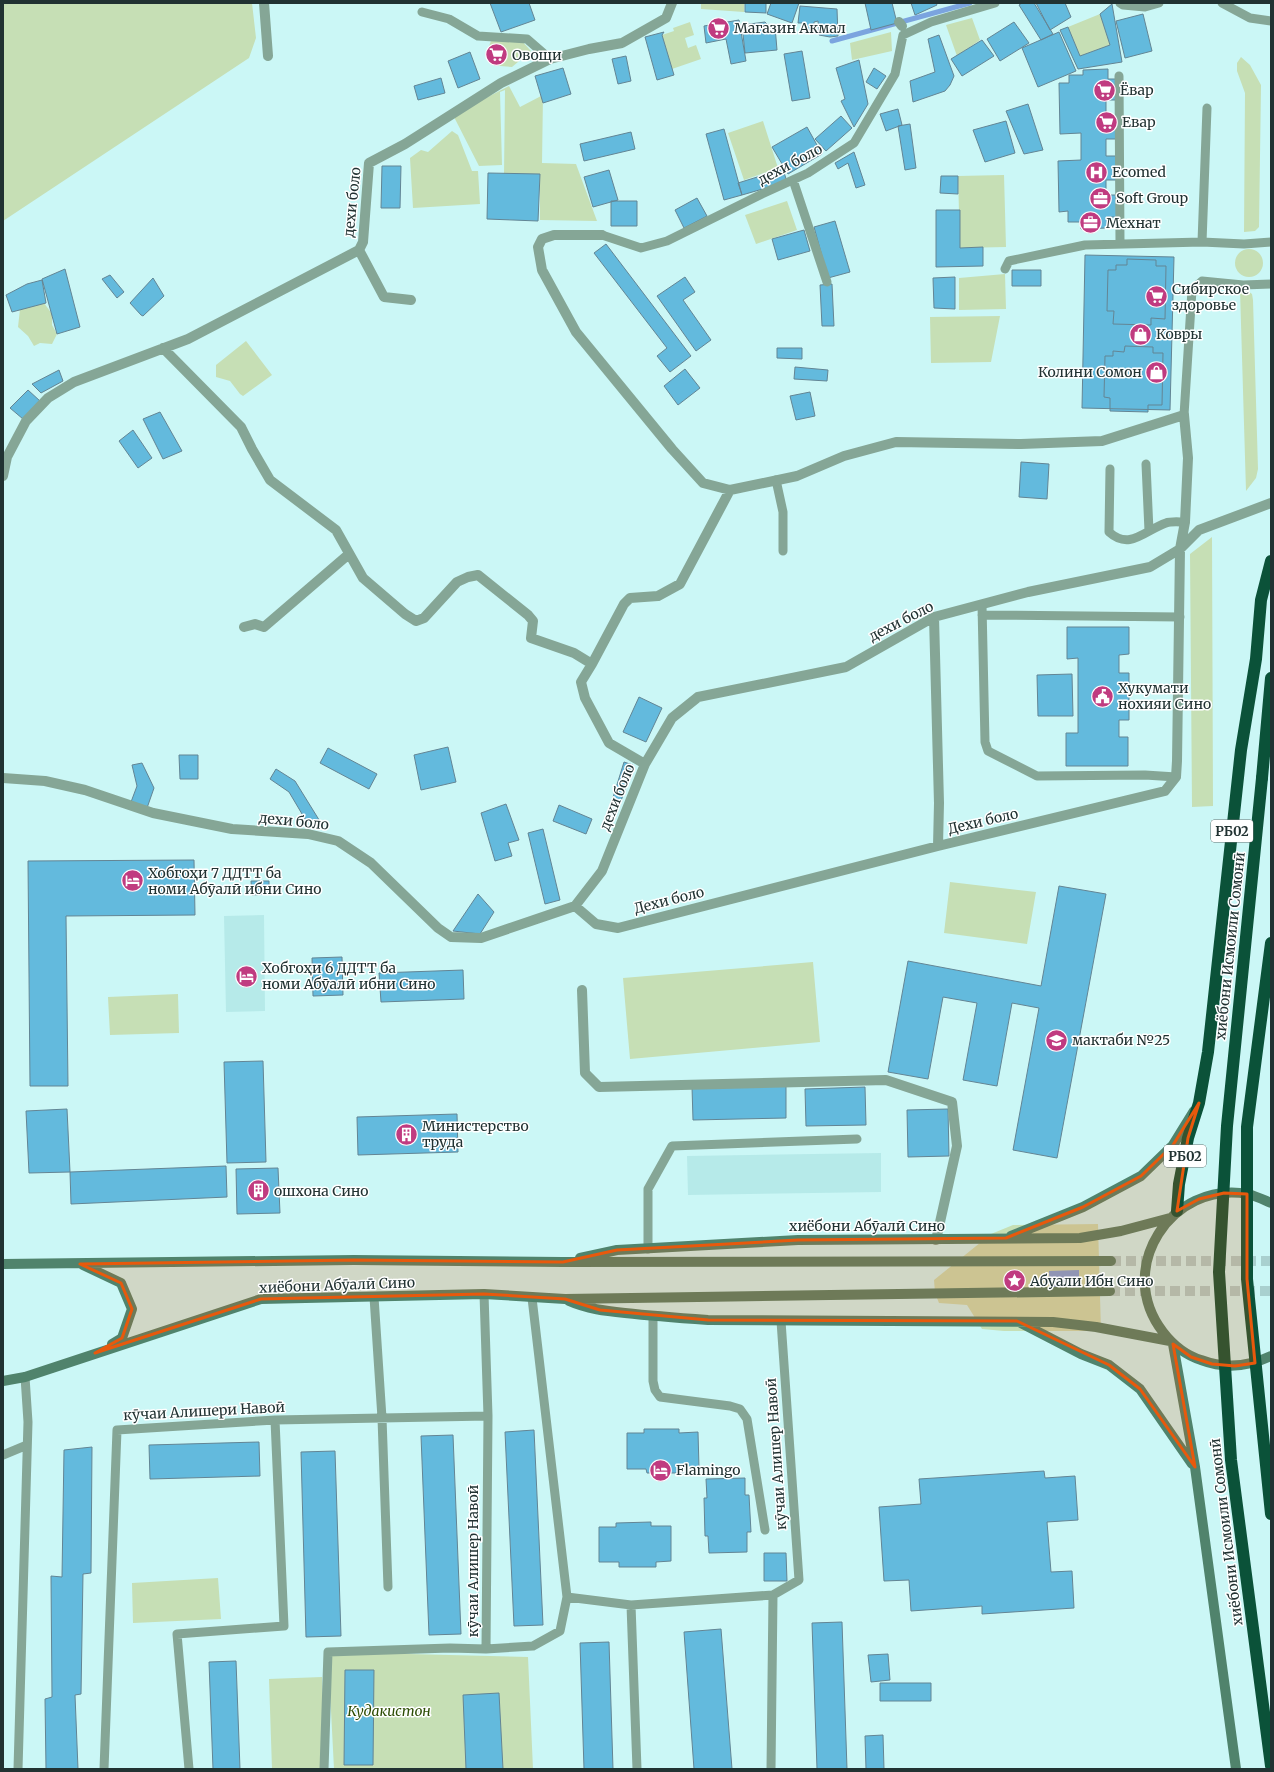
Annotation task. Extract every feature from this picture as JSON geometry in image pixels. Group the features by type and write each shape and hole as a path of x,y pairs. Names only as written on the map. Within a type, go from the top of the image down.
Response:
{"highway":[{"name":"РБ02","path":"1173,1215 1188,1138 1199,1103 1208,1052 1241,750 1256,659 1261,600 1271,561"},
{"name":"хиёбони Исмоили Сомонӣ","path":"1271,678 1227,1126 1220,1272 1231,1460 1271,1766"},
{"path":"1271,943 1247,1127 1247,1279 1271,1514"}],"main road":[{"path":"1006,1238 1083,1207 1141,1176 1173,1145 1199,1103"},
{"path":"1271,1203 1249,1194 1224,1193 1199,1199 1173,1215 1156,1236 1147,1257 1144,1280 1147,1302 1156,1323 1172,1342 1191,1357 1212,1364 1235,1366 1257,1362 1271,1356"},
{"name":"хиёбони Абӯалӣ Сино","path":"563,1262 616,1250 798,1240 936,1240 1087,1237 1122,1231 1173,1215"},
{"name":"хиёбони Абӯалӣ Сино","path":"3,1264 354,1260 563,1262 1111,1261"},
{"path":"80,1264 120,1283 132,1309 122,1338 95,1353"},
{"name":"хиёбони Абӯалӣ Сино","path":"3,1381 24,1377 261,1299 484,1294 565,1299 1110,1291"},
{"name":"хиёбони Абӯалӣ Сино","path":"565,1299 579,1306 600,1310 708,1320 1052,1322 1096,1327 1172,1342"},
{"path":"1017,1322 1081,1354 1109,1365 1140,1390 1195,1467"},
{"path":"1172,1342 1195,1467 1236,1769"}],"street":[{"path":"264,3 268,56"},
{"name":"дехи боло","path":"3,476 7,457 26,421 48,398 74,382 188,339 359,250 363,242 369,162 405,144 501,83 550,59 589,49 622,43 666,18 672,3"},
{"path":"602,235 554,235 542,239 538,247 542,270 576,332 672,449 703,483 730,490 796,476 844,456 896,442 1021,444 1102,441 1184,415 1188,458 1184,522 1180,549 1176,777"},
{"path":"359,250 384,297 411,300"},
{"path":"164,348 241,427 270,480 336,530 363,578 405,614 416,621 424,618 457,582 468,577 478,575 528,615 532,621 531,638 574,653 592,664"},
{"path":"644,764 609,743 585,698 581,682 624,604 630,598 658,596 680,584 730,490"},
{"name":"дехи боло","path":"3,778 45,781 86,790 152,813 232,829 308,834 338,841 372,863 438,928 452,938 480,938 575,906 602,871 644,764 672,718 698,697 846,667 934,617 1028,592 1150,567 1180,549 1199,530 1271,503"},
{"path":"244,627 254,624 264,627 350,554"},
{"path":"934,617 939,803 938,846"},
{"name":"Дехи боло","path":"575,906 596,924 618,928 938,846 1165,791 1176,777"},
{"path":"582,990 585,1073 599,1087 886,1080 952,1102 957,1146 936,1240"}],"lane":[{"name":"дехи боло","path":"602,235 641,248 667,241 808,173 854,143 895,74 903,36 931,22 995,3"},
{"path":"1120,3 1123,5 1145,7 1159,3"},
{"path":"1222,3 1250,18 1271,21"},
{"path":"422,12 449,18 478,36 527,39 550,59"},
{"path":"1119,76 1120,243"},
{"path":"1202,242 1207,108"},
{"path":"793,180 827,282"},
{"path":"1005,269 1009,261 1085,245 1202,242 1244,244 1271,242"},
{"path":"1184,415 1192,290 1202,281 1242,285 1271,284"},
{"path":"1146,464 1149,531"},
{"path":"1110,469 1109,532 1117,540 1128,541 1167,523 1184,522"},
{"path":"776,480 783,512 783,550"},
{"path":"982,605 985,742 988,751 1037,776 1145,775 1176,777"},
{"path":"982,615 1180,617"},
{"path":"648,1249 648,1189 672,1146 857,1139"},
{"name":"кӯчаи Алишер Навоӣ","path":"324,1769 328,1652 450,1648 486,1649 488,1416 484,1294"},
{"path":"374,1297 382,1418 388,1587"},
{"path":"486,1649 533,1646 560,1631 567,1597 532,1298"},
{"path":"653,1316 653,1381 655,1390 660,1397 730,1406 740,1409 747,1419 765,1530"},
{"name":"кӯчаи Алишер Навоӣ","path":"567,1597 631,1605 773,1595 799,1580 781,1321"},
{"path":"18,1769 28,1445 28,1422 24,1377"},
{"name":"кӯчаи Алишери Навоӣ","path":"104,1769 117,1430 275,1420 488,1416"},
{"path":"188,1769 177,1634 284,1626 275,1420"},
{"path":"3,1455 28,1445"},
{"path":"771,1769 773,1595"},
{"path":"631,1605 637,1769"}],"highlighted area":[{"path":"1199,1103 1188,1138 1177,1211 1199,1199 1224,1193 1247,1194 1247,1279 1255,1363 1235,1366 1212,1364 1191,1357 1173,1344 1195,1467 1140,1389 1109,1365 1017,1321 708,1320 600,1310 565,1299 484,1294 261,1299 95,1353 122,1338 132,1309 121,1283 80,1264 354,1260 563,1262 617,1250 798,1240 1006,1238 1083,1207 1141,1176 1173,1145"}],"shaded area":[{"path":"264,915 265,1011 226,1012 224,916"},
{"path":"881,1153 881,1192 688,1195 687,1156"}],"green space":[{"path":"3,3 252,3 256,38 249,58 3,221"},
{"path":"701,3 744,3 744,12 701,9"},
{"path":"1100,14 1110,45 1080,56 1068,27"},
{"path":"972,18 980,40 957,56 946,25"},
{"path":"690,22 694,35 685,38 688,48 696,45 701,59 672,69 662,35 674,31 673,28"},
{"path":"891,32 892,51 852,60 850,43"},
{"path":"494,34 520,39 531,51 512,67 500,66 492,58 489,52"},
{"path":"1241,57 1250,65 1261,85 1259,227 1255,231 1244,232 1245,93 1237,71 1237,63"},
{"path":"509,86 520,107 543,95 542,163 576,164 597,221 540,220 540,175 504,174 505,90 500,92 502,165 479,166 453,115"},
{"path":"763,121 778,168 744,180 728,133"},
{"path":"452,131 458,135 472,171 478,171 480,204 413,208 410,158 421,150 428,152"},
{"path":"1004,175 1006,247 960,248 958,176"},
{"path":"787,201 797,230 756,244 745,215"},
{"path":"1249,249 1259,253 1263,263 1259,273 1249,277 1239,273 1235,263 1239,253"},
{"path":"1005,274 1006,309 959,310 959,278"},
{"path":"1240,290 1248,291 1252,294 1253,300 1258,469 1256,478 1246,491"},
{"path":"44,303 52,314 52,325 57,334 52,344 40,343 34,346 28,336 18,327 20,309"},
{"path":"1000,316 991,362 931,363 930,317"},
{"path":"246,341 272,375 243,396 230,381 216,377 216,365"},
{"path":"1212,537 1213,806 1192,807 1190,554"},
{"path":"950,882 1036,892 1027,944 944,933"},
{"path":"813,962 820,1042 630,1059 623,978"},
{"path":"178,994 179,1033 110,1035 108,997"},
{"path":"1098,1224 1101,1331 1004,1331 982,1329 967,1305 939,1303 935,1293 934,1280 991,1234 1013,1225"},
{"path":"218,1578 221,1619 133,1623 132,1583"},
{"name":"Кудакистон","path":"328,1652 528,1657 533,1769 334,1769"},
{"path":"322,1677 325,1769 272,1769 269,1679"}],"water":[{"path":"1079,1270 1079,1292 1050,1292 1049,1271"}],"building":[{"path":"490,3 529,3 535,20 501,32"},
{"path":"745,3 766,3 766,13 745,12"},
{"path":"771,3 799,3 792,23 767,14"},
{"path":"865,3 892,3 897,23 871,30"},
{"path":"911,3 936,3 937,5 915,15"},
{"path":"1022,3 1034,3 1053,34 1041,40 1019,5"},
{"path":"1036,3 1065,3 1071,17 1050,30"},
{"path":"1112,4 1122,62 1078,69 1060,30 1068,27 1080,56 1110,45 1100,14"},
{"path":"800,6 837,9 838,36 830,37 819,35 818,21 814,22 814,33 804,33 804,23 798,23"},
{"path":"1143,14 1152,51 1125,58 1116,21"},
{"path":"739,20 746,61 731,64 726,39 706,43 704,26"},
{"path":"765,22 768,25 775,26 777,50 745,53 742,25"},
{"path":"1014,22 1029,43 1000,61 987,39"},
{"path":"664,32 662,35 674,75 657,80 645,37"},
{"path":"1059,32 1076,71 1038,87 1022,48"},
{"path":"939,35 954,76 950,85 945,91 913,102 910,81 935,72 928,39"},
{"path":"982,40 994,56 962,76 951,59"},
{"path":"802,51 810,98 792,101 784,54"},
{"path":"470,52 480,79 458,88 448,61"},
{"path":"626,56 631,81 618,84 612,59"},
{"path":"859,60 868,104 854,127 841,101 845,99 836,68"},
{"path":"563,68 571,94 543,103 535,76"},
{"path":"874,68 886,76 877,89 866,82"},
{"path":"1108,69 1108,79 1116,79 1117,100 1106,100 1106,116 1117,116 1117,139 1106,139 1106,156 1116,156 1117,180 1106,180 1106,195 1117,195 1117,217 1107,217 1107,228 1081,229 1080,222 1068,222 1068,211 1059,212 1058,161 1081,160 1081,133 1060,134 1059,83 1069,83 1069,75 1083,75 1083,70"},
{"path":"441,78 445,93 418,100 414,86"},
{"path":"1028,104 1043,150 1024,154 1006,111"},
{"path":"898,109 902,125 886,131 880,114"},
{"path":"841,116 852,128 826,151 815,139"},
{"path":"1006,121 1015,153 985,162 973,130"},
{"path":"910,124 916,168 905,170 898,126"},
{"path":"807,127 822,154 788,174 772,147"},
{"path":"724,129 742,195 724,200 706,134"},
{"path":"631,132 635,149 584,161 580,144"},
{"path":"854,152 865,185 856,188 848,163 838,169 835,163"},
{"path":"382,166 401,166 400,208 381,208"},
{"path":"783,169 787,182 742,195 738,183"},
{"path":"609,170 618,200 593,207 584,177"},
{"path":"488,173 540,174 538,221 487,219"},
{"path":"941,176 958,176 958,194 940,193"},
{"path":"697,198 707,216 684,228 675,210"},
{"path":"611,201 637,201 637,226 611,226"},
{"path":"936,210 960,210 960,248 983,247 983,266 936,267"},
{"path":"835,221 850,272 828,278 814,227"},
{"path":"804,230 810,251 778,260 772,239"},
{"path":"606,244 691,356 670,372 657,356 667,348 594,253"},
{"path":"1085,255 1174,257 1170,410 1082,408"},
{"path":"1127,259 1156,260 1156,266 1166,266 1165,319 1151,318 1151,325 1113,324 1114,311 1107,311 1108,270 1116,270 1116,265 1127,265"},
{"path":"65,269 80,327 57,334 42,279"},
{"path":"1012,270 1041,270 1041,286 1012,286"},
{"path":"110,275 124,292 117,298 102,279"},
{"path":"685,277 695,292 683,300 711,340 696,351 657,296"},
{"path":"955,277 955,309 934,308 933,278"},
{"path":"153,278 164,296 143,316 130,303"},
{"path":"42,280 46,303 12,312 6,295 27,284"},
{"path":"832,284 834,326 822,326 820,285"},
{"path":"1125,346 1153,347 1153,353 1163,353 1162,405 1148,405 1148,412 1110,411 1110,398 1104,397 1105,356 1113,356 1113,351 1124,352"},
{"path":"777,348 802,348 802,359 777,358"},
{"path":"795,367 828,370 827,381 794,379"},
{"path":"685,369 700,388 678,405 664,386"},
{"path":"59,370 63,381 41,393 32,384"},
{"path":"28,390 40,401 23,419 10,408"},
{"path":"810,392 815,416 796,420 790,396"},
{"path":"160,412 182,451 163,459 143,419"},
{"path":"133,430 152,458 138,468 119,441"},
{"path":"1021,462 1049,464 1047,499 1019,497"},
{"name":"Хукумати нохияи Сино","path":"1067,627 1129,627 1129,654 1119,655 1119,673 1129,673 1129,720 1119,720 1119,737 1128,737 1128,766 1066,766 1066,733 1078,733 1078,658 1067,659"},
{"path":"1072,674 1073,716 1038,716 1037,675"},
{"path":"639,697 662,708 646,742 623,732"},
{"path":"448,747 456,782 421,790 414,755"},
{"path":"328,748 377,774 369,789 320,763"},
{"path":"179,755 198,755 198,779 180,779"},
{"path":"624,762 633,765 619,807 611,804"},
{"path":"142,763 154,788 147,808 131,802 137,786 132,765"},
{"path":"276,769 295,781 321,823 305,819 289,792 270,779"},
{"path":"506,804 519,840 508,843 512,856 495,861 481,813"},
{"path":"559,805 592,819 586,834 553,821"},
{"path":"543,829 560,900 545,904 528,833"},
{"path":"194,860 195,915 66,916 68,1086 30,1086 28,861"},
{"path":"251,881 269,881 269,894 252,895"},
{"name":"мактаби №25","path":"1059,886 1106,894 1057,1158 1013,1150 1039,1008 1012,1003 997,1086 963,1080 977,1003 943,997 928,1079 888,1072 908,961 1041,986"},
{"path":"478,894 494,912 480,934 453,931"},
{"path":"342,957 343,995 313,996 312,958"},
{"path":"463,970 464,999 381,1002 379,973"},
{"path":"263,1061 266,1162 227,1163 224,1062"},
{"path":"786,1085 786,1118 693,1120 692,1087"},
{"path":"865,1087 866,1125 806,1126 805,1089"},
{"path":"67,1109 70,1172 29,1173 26,1111"},
{"path":"948,1109 949,1156 908,1157 907,1110"},
{"name":"Министерство труда","path":"457,1114 458,1152 358,1155 357,1117"},
{"path":"226,1166 227,1197 71,1204 70,1172"},
{"name":"ошхона Сино","path":"278,1168 280,1213 237,1214 236,1169"},
{"path":"644,1429 679,1429 679,1433 698,1432 699,1468 683,1468 683,1473 647,1473 646,1469 627,1469 627,1433 644,1433"},
{"path":"534,1430 543,1625 514,1626 505,1432"},
{"path":"453,1435 461,1634 429,1635 421,1436"},
{"path":"259,1442 260,1476 150,1479 149,1445"},
{"path":"92,1447 91,1573 83,1574 81,1694 75,1695 78,1769 46,1769 45,1699 52,1697 51,1576 62,1577 64,1450"},
{"path":"335,1451 341,1636 306,1637 301,1452"},
{"path":"1044,1471 1045,1478 1075,1476 1078,1520 1047,1522 1051,1572 1072,1571 1074,1608 982,1614 982,1606 911,1611 909,1580 884,1581 879,1507 921,1504 919,1479"},
{"path":"745,1478 745,1495 749,1495 751,1532 747,1532 747,1552 709,1553 708,1536 705,1536 704,1498 707,1498 706,1479"},
{"path":"651,1522 651,1526 671,1526 671,1561 656,1562 656,1567 619,1567 619,1562 599,1562 599,1527 616,1527 616,1523"},
{"path":"764,1553 786,1553 787,1581 764,1581"},
{"path":"842,1622 847,1769 817,1769 812,1623"},
{"path":"721,1629 732,1769 694,1769 684,1632"},
{"path":"609,1642 613,1769 584,1769 580,1643"},
{"path":"888,1654 890,1680 871,1682 868,1655"},
{"path":"236,1661 240,1769 213,1769 209,1662"},
{"path":"345,1670 374,1670 373,1765 344,1765"},
{"path":"880,1683 931,1683 931,1701 880,1701"},
{"path":"499,1693 503,1769 466,1769 463,1695"},
{"path":"883,1735 884,1769 866,1769 865,1736"}],"waterway":[{"path":"832,41 970,3"}],"tunnel":[{"path":"1111,1261 1271,1261"},
{"path":"1110,1291 1271,1291"}],"place":[{"name":"Магазин Акмал","path":"718,28"},
{"name":"Овощи","path":"497,55"},
{"name":"Ёвар","path":"1104,90"},
{"name":"Евар","path":"1107,122"},
{"name":"Ecomed","path":"1096,172"},
{"name":"Soft Group","path":"1100,198"},
{"name":"Мехнат","path":"1091,223"},
{"name":"Сибирское здоровье","path":"1156,297"},
{"name":"Ковры","path":"1140,334"},
{"name":"Колини Сомон","path":"1157,372"},
{"name":"Хукумати нохияи Сино","path":"1103,696"},
{"name":"Хобгоҳи 7 ДДТТ ба номи Абӯалӣ ибни Сино","path":"132,881"},
{"name":"Хобгоҳи 6 ДДТТ ба номи Абӯалӣ ибни Сино","path":"247,976"},
{"name":"мактаби №25","path":"1056,1040"},
{"name":"Министерство труда","path":"407,1134"},
{"name":"ошхона Сино","path":"258,1191"},
{"name":"Абуали Ибн Сино","path":"1014,1281"},
{"name":"Flamingo","path":"660,1470"}]}
